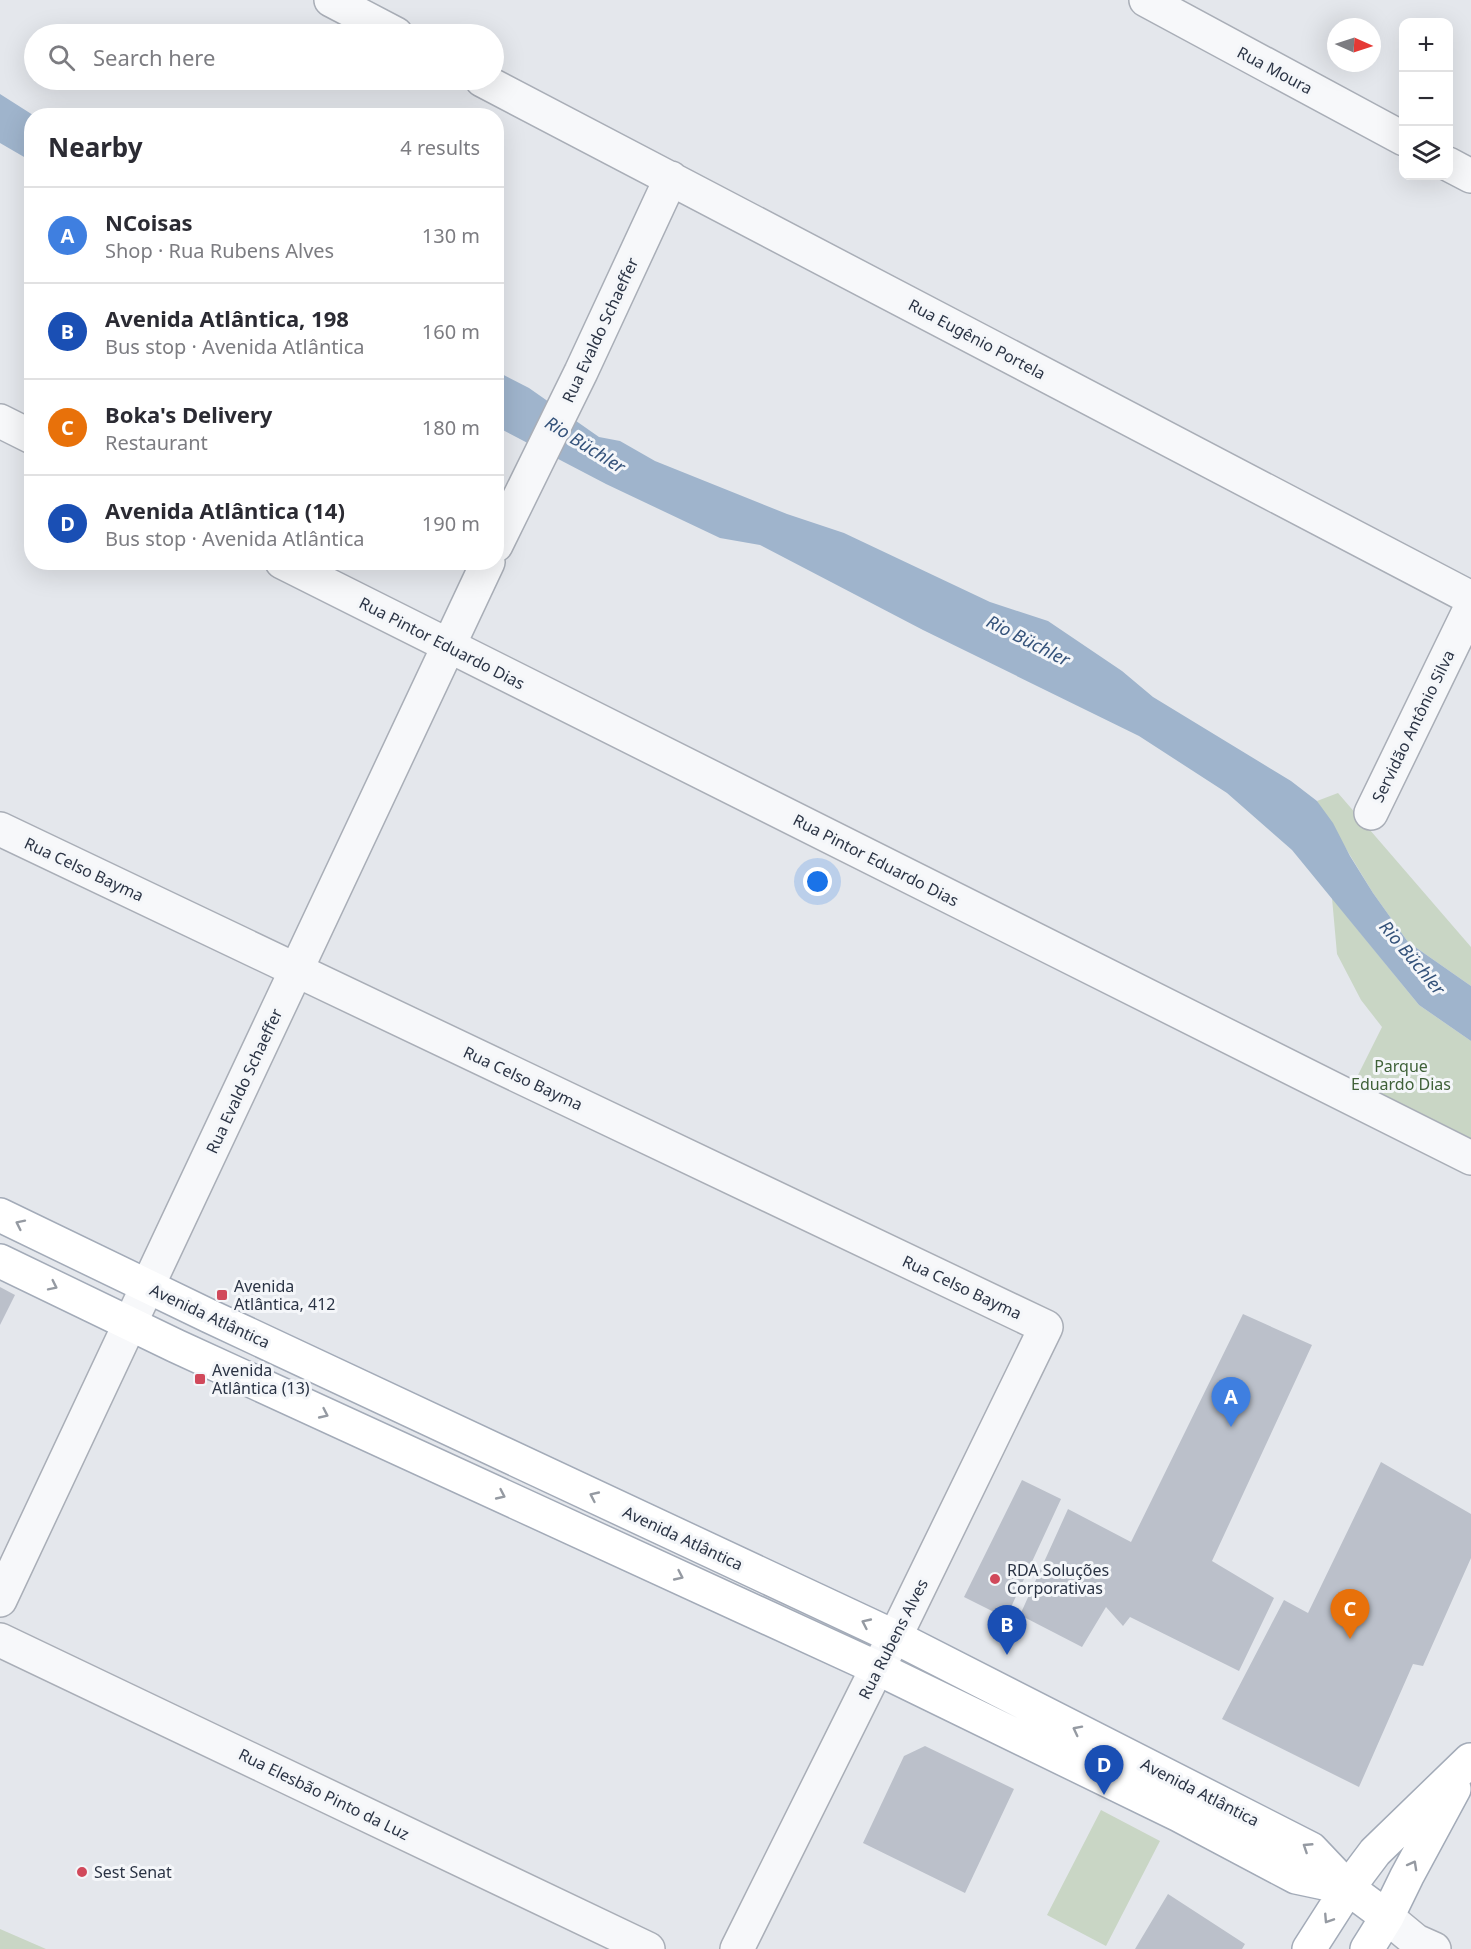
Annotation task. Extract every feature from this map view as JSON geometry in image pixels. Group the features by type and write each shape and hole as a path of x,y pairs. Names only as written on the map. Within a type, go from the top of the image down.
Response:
{"main road":[{"name":"Avenida Atlântica","path":"0,1215 895,1637 1311,1849 1348,1888 1387,1917"},
{"name":"Avenida Atlântica","path":"0,1261 130,1324 877,1668 1170,1811 1296,1877 1348,1888"},
{"path":"1309,1949 1348,1888 1375,1852 1471,1759"},
{"path":"1367,1949 1387,1917 1471,1759"}],"street":[{"path":"331,0 377,24"},
{"name":"Rua Moura","path":"1146,0 1399,137"},
{"name":"Rua Eugênio Portela","path":"501,90 1471,598"},
{"path":"1453,166 1471,176"},
{"name":"Rua Evaldo Schaeffer","path":"504,529 581,372 671,178"},
{"path":"0,421 24,433"},
{"name":"Rua Pintor Eduardo Dias","path":"298,570 1471,1158"},
{"name":"Rua Evaldo Schaeffer","path":"0,1600 484,570"},
{"name":"Servidão Antônio Silva","path":"1371,813 1471,607"},
{"name":"Rua Celso Bayma","path":"0,829 1046,1327"},
{"name":"Rua Rubens Alves","path":"737,1949 877,1668 895,1637 1046,1327"},
{"name":"Rua Elesbão Pinto da Luz","path":"0,1640 648,1949"},
{"name":"Avenida Atlântica","path":"1387,1917 1416,1941 1434,1949"}],"green space":[{"path":"1338,793 1471,947 1471,986 1408,942 1373,893 1317,801"},
{"name":"Parque Eduardo Dias","path":"1332,898 1419,1005 1471,1041 1471,1147 1351,1089 1382,1027 1361,1000 1337,954"},
{"path":"1101,1810 1160,1841 1106,1946 1047,1915"},
{"path":"0,1929 46,1949 0,1949"}],"water":[{"path":"0,94 24,109 24,157 0,143"},
{"name":"Rio Büchler","path":"504,375 529,388 599,437 620,441 655,461 787,514 844,533 990,602 1048,621 1122,671 1153,697 1291,781 1317,801 1333,823 1373,893 1408,942 1471,986 1471,1041 1419,1005 1292,850 1227,793 1139,736 923,630 760,545 720,538 606,484 504,431"}],"building":[{"path":"0,1287 15,1295 0,1325"},
{"path":"1243,1314 1312,1345 1212,1561 1274,1598 1239,1671 1130,1617 1123,1626 1106,1607 1082,1647 1020,1615 1068,1509 1131,1542"},
{"path":"1381,1462 1471,1514 1471,1558 1423,1666 1413,1664 1359,1787 1222,1719 1284,1600 1308,1613"},
{"path":"1022,1480 1061,1499 1006,1618 964,1597"},
{"path":"925,1746 1014,1789 965,1893 863,1843 904,1756"},
{"path":"1168,1894 1245,1944 1242,1949 1135,1949"}],"place":[{"name":"Avenida Atlântica, 412","path":"222,1295"},
{"name":"Avenida Atlântica (13)","path":"200,1379"},
{"name":"NCoisas","path":"1231,1427"},
{"name":"RDA Soluções Corporativas","path":"995,1579"},
{"name":"Boka's Delivery","path":"1350,1639"},
{"name":"Avenida Atlântica, 198","path":"1007,1655"},
{"name":"Avenida Atlântica (14)","path":"1104,1795"},
{"name":"Sest Senat","path":"82,1872"}]}
